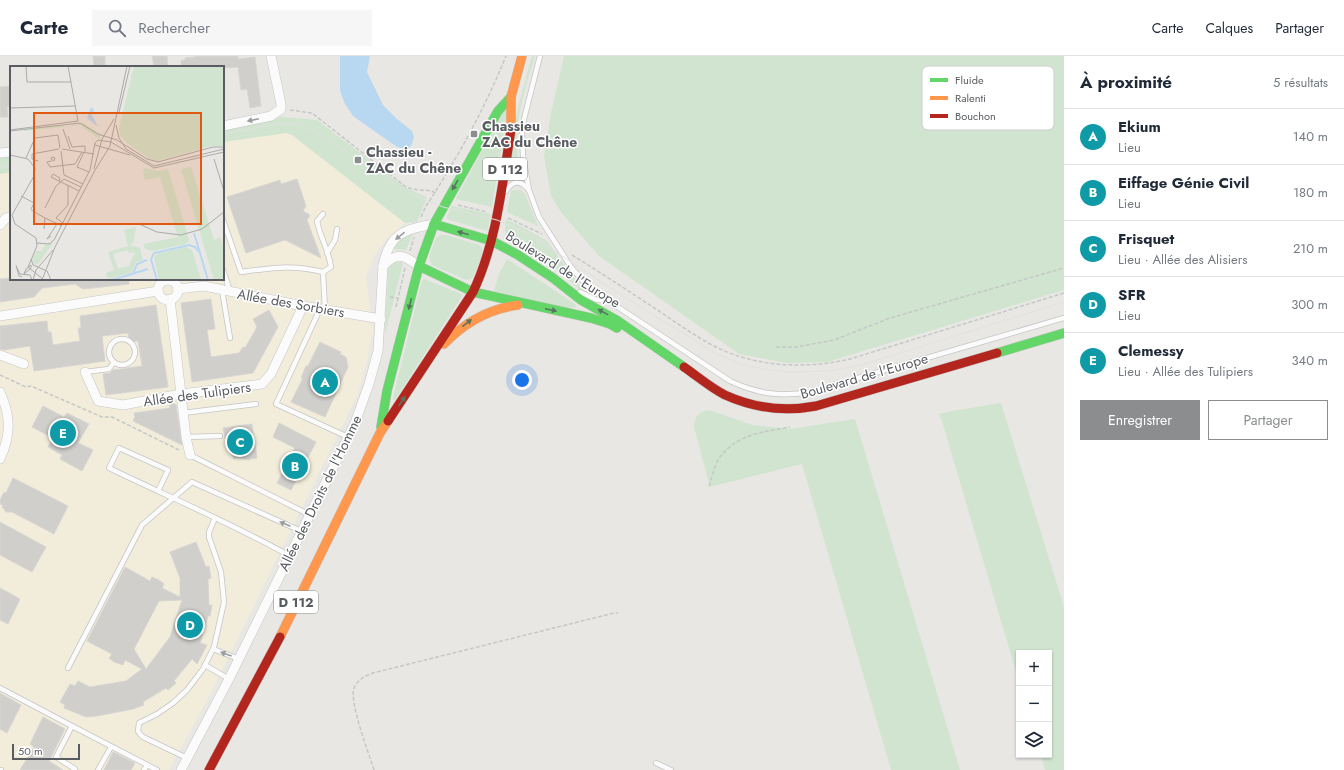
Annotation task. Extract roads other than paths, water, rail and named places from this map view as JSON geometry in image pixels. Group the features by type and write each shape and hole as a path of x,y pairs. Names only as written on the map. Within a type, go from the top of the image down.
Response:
{"main road":[{"name":"D 112","path":"492,241 498,214 511,130 511,97 522,56"},
{"name":"D 112","path":"434,224 446,200 498,111 511,97"},
{"name":"Boulevard de l'Europe","path":"434,224 492,241 518,255 553,278 581,300 618,321 724,394 746,404 767,408 799,409 816,406 1064,333"},
{"path":"419,266 434,224"},
{"path":"472,292 483,271 492,241"},
{"name":"D 112","path":"380,433 387,392 419,266"},
{"name":"Boulevard de l'Europe","path":"419,266 472,292 591,318 610,324 658,350"},
{"name":"D 112","path":"209,770 264,668 380,433 472,292"},
{"name":"Boulevard de l'Europe","path":"429,360 452,335 472,319 493,310 524,304"}],"street":[{"path":"224,126 271,116 281,109 271,56"},
{"path":"0,153 10,152"},
{"path":"0,225 6,218 10,217"},
{"name":"Allée des Droits de l'Homme","path":"181,770 229,679 355,423 369,384 378,351 383,266 386,253 391,244 399,235 407,230 434,224"},
{"path":"383,266 391,258 396,256 409,259 419,266"},
{"path":"164,280 160,283 158,291 162,298 170,299 176,296 178,289 176,283 172,280"},
{"name":"Allée des Sorbiers","path":"178,289 204,286 303,306 381,319"},
{"path":"0,316 158,291"},
{"path":"170,299 186,437 190,455"},
{"name":"Allée des Tulipiers","path":"85,372 98,401 124,405 181,394 262,384 271,374 303,306"},
{"path":"0,355 24,364"},
{"path":"0,392 7,411 8,426 6,445 0,459"}],"lane":[{"path":"540,56 524,119 522,133 523,157 529,190 539,217 571,267 588,288 730,380 756,391 768,394 786,395 822,390 1064,318"},
{"path":"500,201 509,186 513,183 522,183 529,190"},
{"path":"224,223 242,272 284,267 307,268 323,272 331,267 330,259 319,231 317,221 323,214"},
{"path":"327,253 335,240 337,229"},
{"path":"323,272 322,309 276,404 348,437"},
{"path":"224,277 230,338"},
{"path":"553,278 597,300 607,300"},
{"path":"125,340 129,342 134,348 135,352 133,359 127,364 122,365 114,362 109,355 111,346 117,341 125,340"},
{"path":"85,372 109,369 114,362"},
{"path":"183,413 256,404"},
{"path":"186,437 220,436"},
{"path":"158,491 168,470 119,448 109,468 258,538 290,556"},
{"path":"190,455 310,515"},
{"path":"68,668 142,525 192,482 301,531"},
{"path":"187,758 143,737 138,731 139,723 157,714 173,703 187,690 205,666 213,649 224,602 221,572 209,537 209,532 215,518"},
{"path":"213,649 239,659"},
{"path":"205,666 229,679"},
{"path":"0,688 157,770"},
{"path":"72,726 56,757 75,770"},
{"path":"98,770 111,747"},
{"path":"656,763 671,770"},
{"path":"144,770 147,765"}],"water":[{"path":"340,56 370,56 367,72 383,105 412,131 414,137 409,148 404,149 397,147 353,116 345,104 340,91"}],"tram line":[{"path":"224,134 280,123 296,124 313,130 411,194 443,207 497,220 527,233 626,298 717,354 741,364 763,369 789,372 828,371 862,365 1064,302"},
{"path":"0,167 10,166"}],"place":[{"name":"Chassieu ZAC du Chêne","path":"474,134"},
{"name":"Chassieu - ZAC du Chêne","path":"358,160"},
{"name":"Ekium","path":"325,382"},
{"name":"Clemessy","path":"63,433"},
{"name":"Frisquet","path":"240,442"},
{"name":"Eiffage Génie Civil","path":"295,466"},
{"name":"SFR","path":"190,625"}]}
